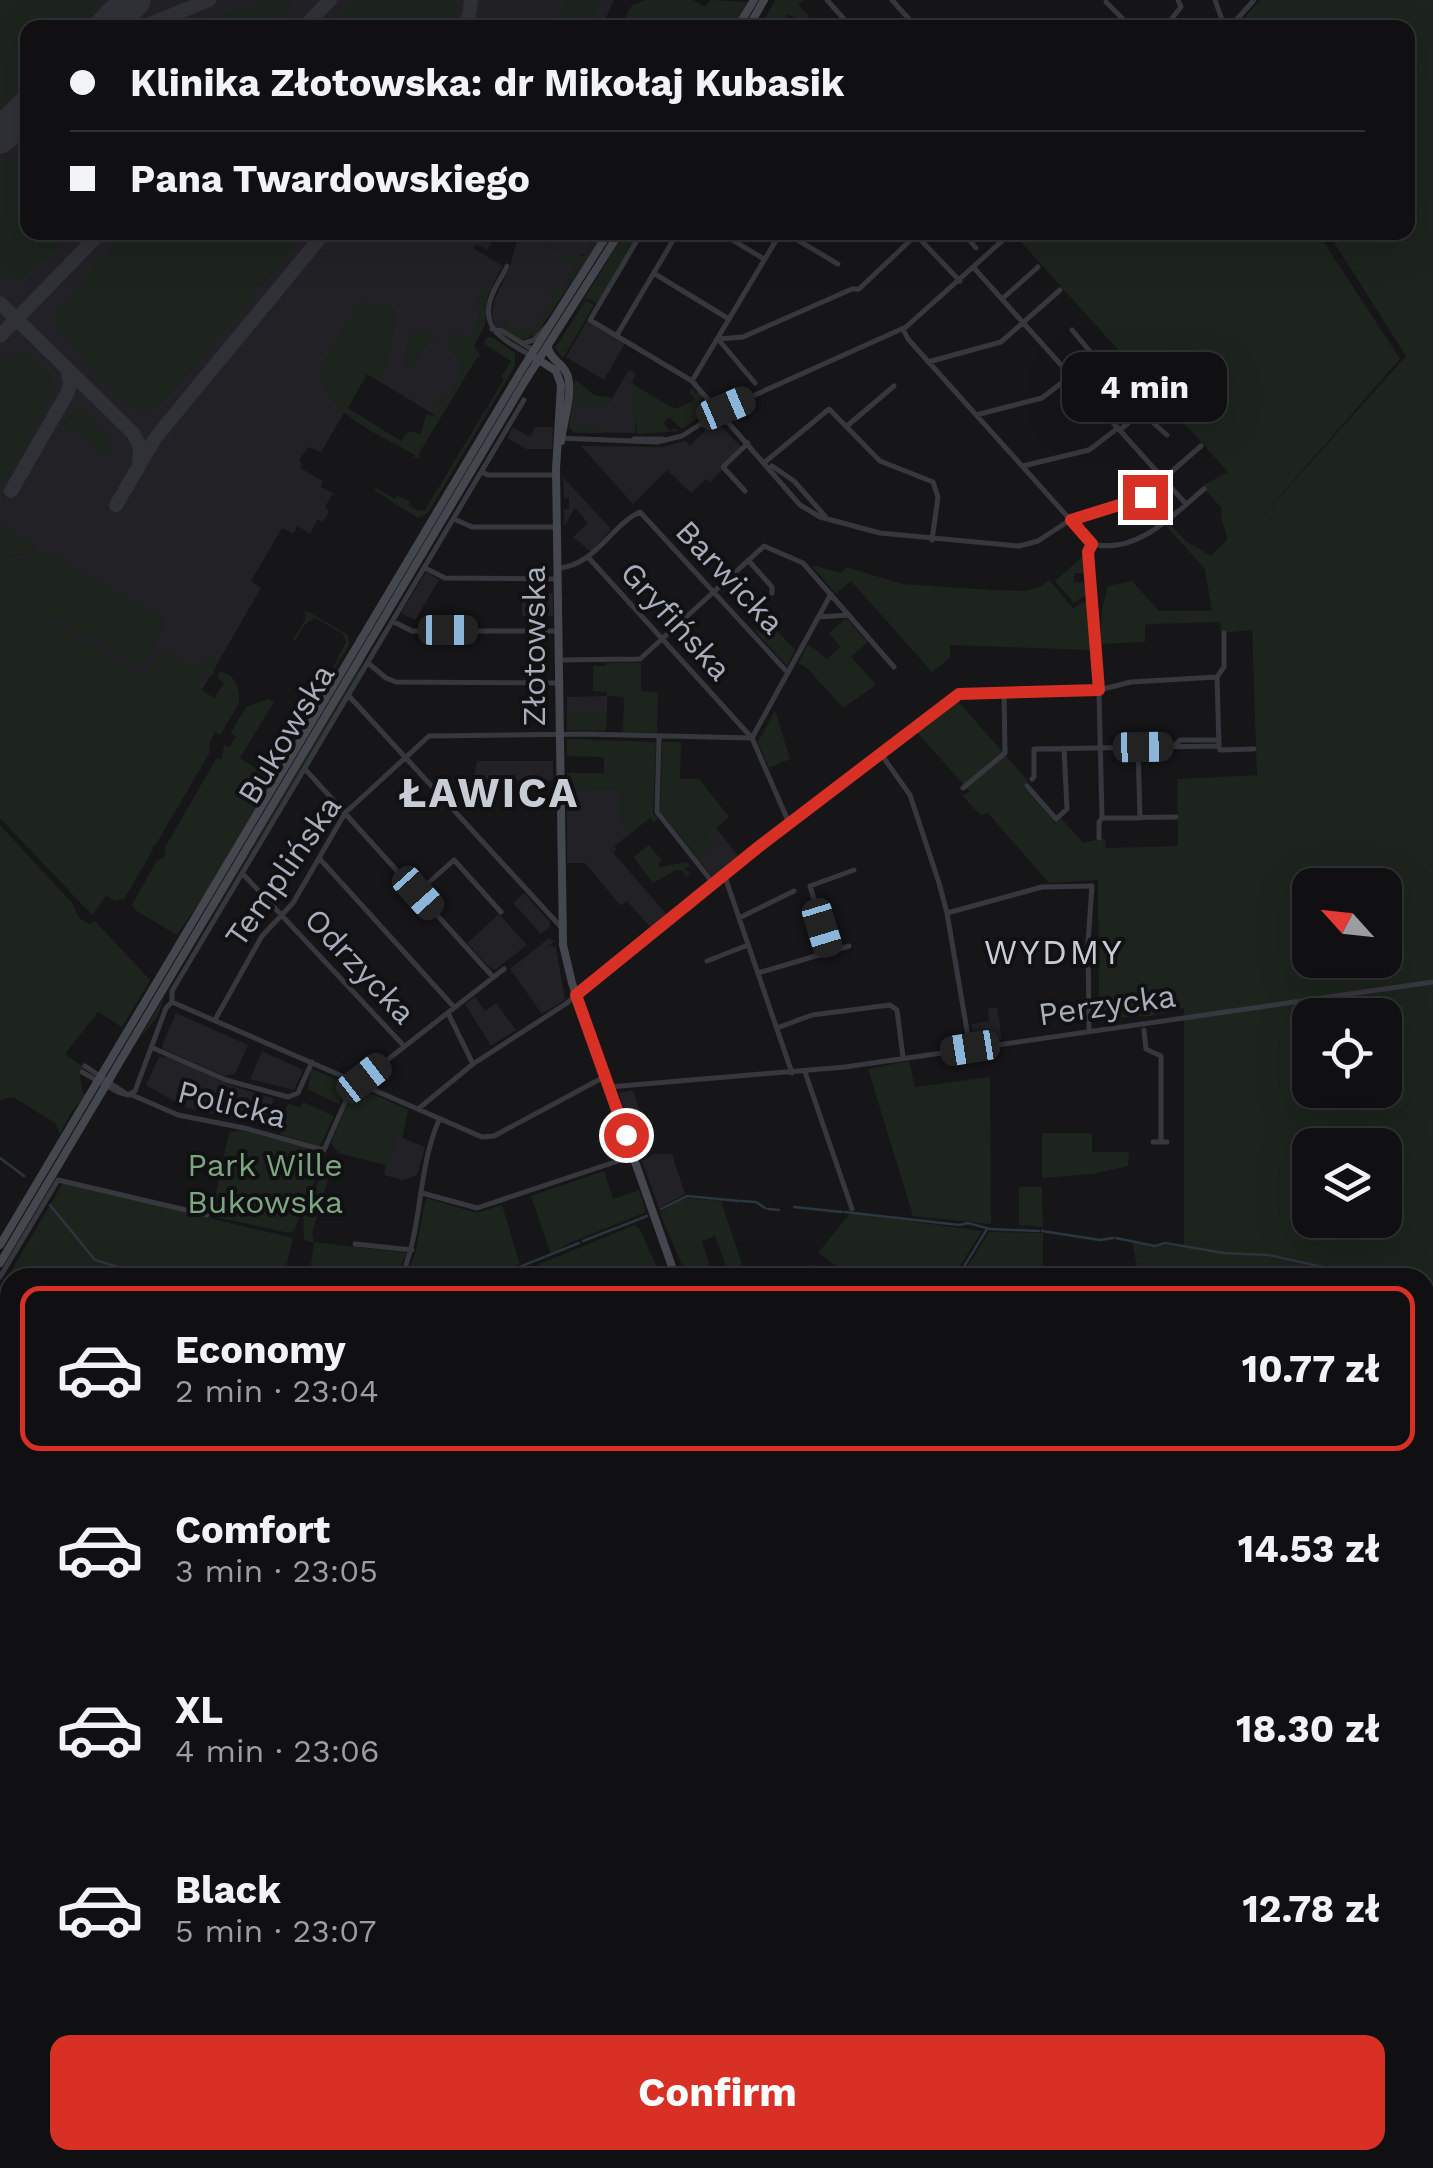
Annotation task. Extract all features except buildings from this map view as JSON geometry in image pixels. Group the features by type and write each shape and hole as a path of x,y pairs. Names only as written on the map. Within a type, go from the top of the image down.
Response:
{"main road":[{"name":"Bukowska","path":"0,1245 528,376 551,323 604,240"},
{"name":"Bukowska","path":"0,1263 103,1080 523,366 550,341 615,240"},
{"name":"Złotowska","path":"550,341 548,352 561,385 561,927 566,964 669,1268"},
{"path":"536,355 554,366"},
{"path":"528,376 540,368 554,366"}],"street":[{"path":"827,0 845,20"},
{"path":"892,0 909,20"},
{"path":"1235,20 1254,0"},
{"path":"1106,2 1124,20"},
{"path":"637,240 590,320 692,381 804,508 828,519 932,540 1019,546 1038,541 1082,514 1140,500 1201,446"},
{"path":"616,335 673,240"},
{"path":"732,240 765,260"},
{"path":"692,381 777,240"},
{"path":"796,240 838,264"},
{"path":"718,339 742,337 859,289 909,240"},
{"path":"921,240 960,281"},
{"path":"970,240 976,248"},
{"path":"559,438 666,440 689,432 718,412 903,329 1004,240"},
{"path":"507,266 490,300 491,329 499,330 536,355"},
{"path":"1002,299 1038,266"},
{"path":"974,268 1186,504"},
{"path":"654,274 729,319"},
{"path":"928,362 993,346 1024,324 1060,290"},
{"path":"520,345 534,340 551,323"},
{"path":"903,329 928,362 1092,544 1152,534 1204,488"},
{"path":"1072,330 1140,412 1167,436"},
{"path":"718,339 756,383"},
{"path":"520,345 523,366"},
{"path":"976,415 1042,398 1094,358"},
{"path":"847,426 894,386"},
{"name":"Bukowska","path":"130,1095 153,1048 178,980 524,400"},
{"path":"765,462 825,410 832,410 880,462 933,482 938,497 932,540"},
{"path":"1022,466 1088,450 1140,412"},
{"path":"746,491 722,466 748,443"},
{"path":"482,472 558,475"},
{"name":"Barwicka","path":"588,557 638,512 788,673"},
{"path":"454,520 467,526 558,527"},
{"path":"1092,544 1088,552 1099,690 1099,838"},
{"path":"559,660 636,660 764,546 800,560 894,667"},
{"name":"Gryfińska","path":"558,568 588,557 752,738 790,823"},
{"path":"748,560 772,593"},
{"path":"425,568 445,578 558,579"},
{"path":"752,738 832,594"},
{"path":"818,618 849,615"},
{"path":"393,622 412,630 558,631"},
{"path":"1224,633 1224,667 1217,677 1220,750 1254,749"},
{"path":"368,663 396,682 559,683"},
{"path":"418,1109 473,1064 576,995 724,874 959,694 1099,690 1131,682 1217,677"},
{"path":"964,788 1005,753 1004,692"},
{"path":"349,696 561,927"},
{"name":"Templińska","path":"216,1018 262,936 293,903 345,813 432,734 752,738"},
{"path":"660,737 657,812 713,884"},
{"path":"1032,779 1034,749 1219,743"},
{"path":"1138,747 1140,818"},
{"path":"1027,786 1056,819 1067,809 1064,748"},
{"path":"882,754 910,795 947,913 970,1048"},
{"path":"305,769 493,977"},
{"path":"1102,818 1176,817"},
{"path":"319,858 451,1009 473,1064"},
{"path":"418,893 454,860 502,912"},
{"path":"830,952 810,889 812,884 854,870"},
{"name":"Odrzycka","path":"242,874 404,1046"},
{"path":"724,874 792,1073"},
{"path":"947,913 1042,888 1091,885 1089,1031"},
{"path":"739,918 794,891"},
{"path":"707,960 748,944"},
{"path":"758,973 849,946"},
{"path":"357,1083 504,969"},
{"name":"Perzycka","path":"609,1087 805,1072 1433,982"},
{"path":"172,1002 216,1018 439,1120 490,1138 606,1077"},
{"path":"777,1028 812,1016 890,1005 897,1010 904,1058"},
{"path":"1144,1030 1146,1049 1161,1056 1164,1142 1153,1142"},
{"path":"153,1048 223,1078 288,1097 298,1093 312,1062"},
{"name":"Policka","path":"84,1069 130,1095 180,1116 244,1128 324,1150 357,1083"},
{"path":"805,1072 852,1210"},
{"path":"405,1268 439,1120"},
{"path":"422,1194 477,1208 633,1156"},
{"path":"5,1268 58,1180 206,1214"},
{"path":"355,1244 412,1250"}],"shaded area":[{"path":"0,0 614,0 605,20 20,20 20,240 493,240 487,250 476,244 473,248 503,266 486,292 478,332 460,360 470,366 438,417 367,374 321,452 308,447 299,461 300,468 323,481 321,487 333,493 325,507 329,511 323,522 318,519 310,534 298,526 293,533 282,528 251,581 261,588 202,690 197,687 199,683 144,677 0,592"},
{"path":"517,240 596,240 586,255 581,254 582,263 534,333 521,340 496,327 492,316 494,301"},
{"path":"587,321 625,343 604,380 566,357"},
{"path":"629,370 636,374 632,382 636,386 635,433 573,432 573,398 612,398"},
{"path":"720,425 741,447 710,482 706,479 691,493 667,470 633,504 581,446 663,447 685,441 690,446 709,427"},
{"path":"513,427 530,437 535,427 553,427 552,449 526,449 507,438"},
{"path":"563,477 611,529 591,552 573,537 588,523 575,508 564,527 564,509 569,509 569,498 564,498"},
{"path":"426,572 439,580 415,620 401,613"},
{"path":"522,593 553,593 553,616 522,616"},
{"path":"607,696 607,713 567,713 567,697"},
{"path":"477,761 553,761 553,780 473,781"},
{"path":"567,789 619,789 630,833 610,849 668,916 652,929 627,901 621,906 585,863 567,863"},
{"path":"707,790 729,817 716,828 740,858 714,879 667,820"},
{"path":"524,893 550,922 541,934 513,903"},
{"path":"499,914 527,945 491,969 467,943"},
{"path":"549,938 555,941 550,945 556,948 565,1000 542,1014 510,969"},
{"path":"475,997 485,1011 496,1003 516,1030 491,1046 465,1004"},
{"path":"997,1007 1002,1039 974,1043 971,1024 989,1021 988,1009"},
{"path":"176,1013 248,1045 235,1074 225,1076 163,1049"},
{"path":"262,1051 303,1070 294,1090 250,1079"},
{"path":"159,1057 169,1057 230,1085 274,1099 262,1125 184,1107 146,1085"},
{"path":"357,1087 408,1110 402,1138 425,1147 417,1175 403,1180 384,1175 386,1165 338,1153"},
{"path":"633,1090 652,1147 636,1145 627,1120 619,1093"},
{"path":"654,1154 672,1154 685,1194 659,1208 642,1161"}],"green space":[{"path":"0,0 103,0 83,20 20,20 20,84 0,105"},
{"path":"265,0 290,0 292,4 282,20 206,20"},
{"path":"354,0 454,0 456,6 449,20 334,20"},
{"path":"566,0 598,0 600,4 587,20 557,16"},
{"path":"646,0 693,0 705,7 710,0 748,2 737,20 628,20 625,18 632,5"},
{"path":"775,0 803,0 798,5 809,16 808,20 788,14 784,20 765,18"},
{"path":"1260,0 1433,0 1433,1268 1137,1268 1132,1242 1184,1247 1184,1008 1151,1016 1099,1018 1098,880 1049,883 988,813 980,815 962,795 970,792 917,732 957,700 1026,779 1024,787 1055,823 1061,818 1083,843 1105,838 1106,848 1178,846 1177,779 1257,775 1252,630 1221,633 1220,622 1153,624 1145,625 1145,642 1100,644 1108,586 1132,581 1159,611 1212,611 1205,569 1167,527 1170,524 1187,542 1211,556 1227,536 1222,509 1202,486 1228,472 1023,240 1323,240 1400,359 1250,530 1406,356 1332,240 1415,240 1415,20 1242,20"},
{"path":"20,149 20,240 69,240 16,282 0,271 0,170"},
{"path":"118,240 300,240 175,389 147,410 132,407 107,386 53,319"},
{"path":"539,240 549,240 577,260 594,240 600,240 536,335 521,340 503,328 504,320 509,318 506,324 524,333 529,327 534,330 534,322 554,294 530,276 559,293 569,282 565,279 574,264 561,260 558,251"},
{"path":"620,240 636,240 597,304 586,298 576,312"},
{"path":"503,264 488,295 485,325 474,346 482,358 478,356 418,455 421,457 414,458 415,455 355,421 330,397 320,367 359,302 389,306 395,310 396,318 382,383 367,374 348,408 401,441 408,431 421,434 426,414 434,416 432,408 437,399 449,393 464,366 447,346 451,333 474,337 472,329 476,331 481,308 474,309 476,303"},
{"path":"586,300 594,305 569,348 560,351 569,349 563,358 555,348"},
{"path":"410,330 442,337 438,343 430,339 413,368 404,366"},
{"path":"487,337 515,353 515,366 428,513 418,518 374,490 410,501 408,505 419,511 425,510 511,361 483,343"},
{"path":"19,351 49,373 53,390 0,489 0,361"},
{"path":"1091,364 1096,364 1136,410 1123,425 1079,380"},
{"path":"575,379 594,395 613,398 607,405 574,405 574,428 602,428 602,433 575,433 569,428"},
{"path":"631,383 675,409 695,400 690,392 693,387 694,394 698,392 703,397 699,402 707,411 682,429 669,417 663,423 670,431 679,431 637,434"},
{"path":"81,407 114,449 109,458 70,428 65,435 59,432 71,413"},
{"path":"0,523 38,549 0,560"},
{"path":"50,553 162,618 160,621 165,624 143,669 0,587 0,563"},
{"path":"1083,556 1085,573 1074,573 1074,582 1085,583 1086,595 1074,603 1055,581"},
{"path":"811,565 842,573 846,567 902,584 993,590 1023,591 1049,580 1073,608 1089,599 1090,650 950,645 950,658 932,672 851,581 836,594"},
{"path":"0,590 143,676 165,645 164,650 192,666 209,655 219,660 212,676 206,672 197,687 214,698 224,683 217,677 219,672 229,675 238,687 239,704 220,735 215,732 209,744 213,747 209,747 210,752 124,899 116,901 106,896 92,915 0,818"},
{"path":"305,612 348,635 349,645 331,675 329,687 177,935 132,905 157,860 163,859 164,849 216,759 222,758 224,745 229,747 236,737 231,733 246,707 268,699 274,702 240,758 264,773 273,767 296,735 346,642 343,634 315,618 293,640 305,620"},
{"path":"846,618 868,642 851,657 876,685 843,708 798,663 808,644 827,659 840,647 829,633"},
{"path":"767,620 795,650 787,666 755,631"},
{"path":"365,657 359,674 182,966"},
{"path":"641,663 641,691 658,693 657,733 623,732 624,697 593,691 593,666"},
{"path":"775,710 790,759 769,768 758,742"},
{"path":"567,713 607,713 606,731 567,730"},
{"path":"567,739 656,742 653,813 658,819 654,822 650,818 615,846 613,852 610,849 630,832 619,819 619,790 567,789 567,773 604,773 604,757 567,756"},
{"path":"662,742 681,742 680,779 699,779 729,817 707,834 720,841 699,859 660,811"},
{"path":"0,825 73,904 79,918 89,924 95,921 150,980 122,1027 98,1012 65,1054 81,1065 87,1063 80,1075 86,1095 60,1134 55,1123 13,1097 0,1100"},
{"path":"649,845 662,861 660,867 686,862 690,866 684,869 690,873 686,877 683,871 676,870 653,883 633,857"},
{"path":"165,995 157,1017 138,1041"},
{"path":"909,1061 915,1087 990,1077 991,1224 913,1216 868,1069"},
{"path":"311,1069 349,1084 339,1104 308,1090"},
{"path":"355,1086 408,1110 402,1138 397,1138 387,1165 338,1152 331,1143"},
{"path":"303,1102 334,1116 320,1146 282,1135 277,1128 288,1104 300,1107"},
{"name":"Park Wille Bukowska","path":"239,1130 317,1149 323,1154 294,1231 211,1216 229,1133"},
{"path":"1042,1133 1092,1133 1092,1152 1129,1152 1128,1166 1042,1178"},
{"path":"604,1171 613,1199 639,1190 646,1212 567,1244 551,1255 531,1196"},
{"path":"322,1174 329,1176 312,1234 314,1242 407,1253 400,1268 310,1268 314,1243 304,1240 303,1216"},
{"path":"63,1183 293,1238 286,1268 13,1268"},
{"path":"1019,1187 1042,1187 1043,1227 1019,1225"},
{"path":"426,1198 477,1213 502,1205 520,1264 510,1268 410,1268"},
{"path":"684,1198 721,1201 743,1268 726,1268 715,1236 702,1241 710,1268 683,1268 656,1204 660,1212"},
{"path":"850,1213 982,1231 959,1268 839,1268 818,1253"},
{"path":"635,1225 657,1268 530,1268"},
{"path":"989,1232 1043,1233 1043,1268 967,1268"}],"waterway":[{"path":"0,1158 24,1176"},
{"path":"661,1209 687,1196 739,1201"},
{"path":"741,1201 756,1202 765,1208"},
{"path":"50,1205 95,1260 122,1268"},
{"path":"794,1207 842,1212"},
{"path":"768,1209 779,1210"},
{"path":"845,1212 1039,1231"},
{"path":"583,1241 647,1216"},
{"path":"963,1268 987,1229"},
{"path":"1042,1231 1100,1240 1113,1238"},
{"path":"1116,1238 1155,1246 1165,1243 1224,1253 1269,1255 1328,1268"},
{"path":"517,1268 579,1243"}],"taxiway":[{"path":"160,20 209,0"},
{"path":"311,20 330,0"},
{"path":"467,20 471,0"},
{"path":"0,336 93,240"},
{"path":"116,505 156,437 318,240"},
{"path":"0,303 133,433 140,446 139,464"},
{"path":"11,491 68,392 67,369"}],"runway":[{"path":"114,20 133,0"},
{"path":"0,136 20,116"}],"district":[{"name":"ŁAWICA","path":"489,792"},
{"name":"WYDMY","path":"1054,952"}],"route":[{"path":"626,1135 576,995 761,845 959,694 1099,690 1088,552 1092,544 1071,520 1145,497"}]}
